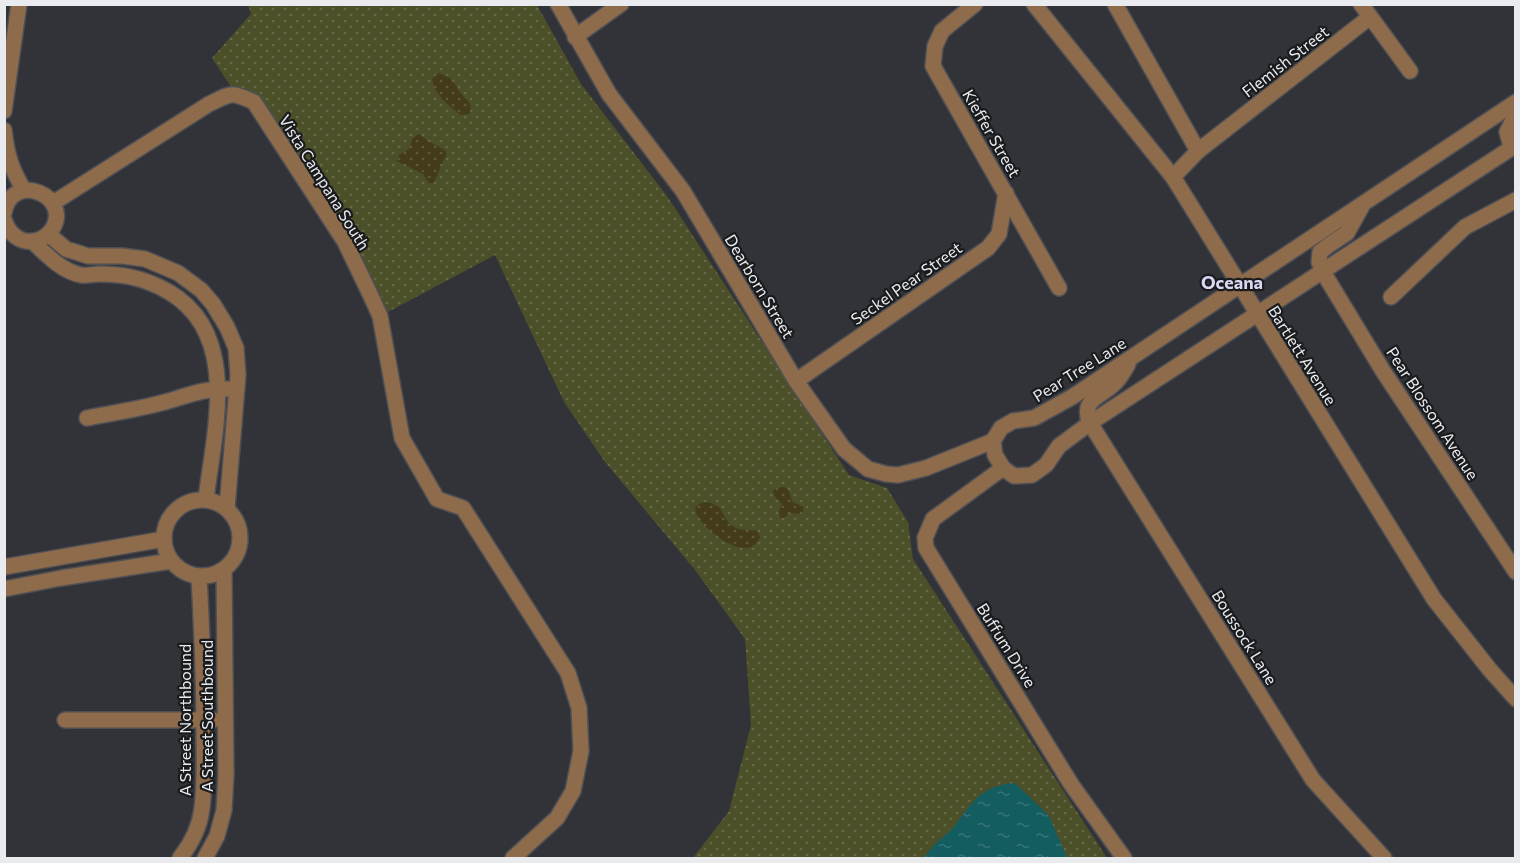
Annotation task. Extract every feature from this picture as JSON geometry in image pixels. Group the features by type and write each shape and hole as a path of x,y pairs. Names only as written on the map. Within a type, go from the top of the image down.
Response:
{"street":[{"path":"4,111 20,4"},
{"name":"Dearborn Street","path":"558,4 609,94 683,191 796,381 844,449 868,469 886,474 898,474 926,468 993,441"},
{"path":"575,37 621,4"},
{"name":"Kieffer Street","path":"975,4 942,31 935,46 933,66 1059,288"},
{"name":"Bartlett Avenue","path":"1034,4 1173,177 1434,599 1515,699"},
{"path":"1115,4 1198,152"},
{"name":"Flemish Street","path":"1173,177 1198,152 1365,11 1410,71"},
{"name":"Vista Campana South","path":"52,203 229,94 236,94 254,102 345,242 380,316 402,438 437,499 463,508 568,673 579,708 581,751 573,791 557,818 513,858"},
{"name":"Pear Tree Lane","path":"993,441 1000,428 1013,421 1034,418 1072,397 1515,102"},
{"path":"993,441 995,455 1003,468 1014,476 1032,475 1047,465 1059,446 1090,423 1514,149 1507,132 1515,118"},
{"path":"4,130 6,150 14,174 24,190"},
{"path":"24,190 35,190 45,195 52,203 56,219 48,234 32,241 24,241 16,237 6,216 14,195 24,190"},
{"name":"Seckel Pear Street","path":"796,381 988,248 999,234 1006,193"},
{"path":"1391,297 1465,227 1515,200"},
{"path":"1323,272 1319,262 1320,252 1347,233 1364,203"},
{"path":"48,234 66,249 88,256 145,259 178,273 201,290 213,304 236,348 238,375 227,508"},
{"path":"32,241 53,262 81,275 128,276 146,280 187,304 206,331 213,349 218,389 206,499"},
{"name":"Pear Blossom Avenue","path":"1323,272 1383,371 1515,572"},
{"path":"178,297 189,281"},
{"path":"1090,423 1087,409 1092,399 1114,384 1133,357"},
{"path":"87,418 165,402 194,392 237,389"},
{"name":"Boussock Lane","path":"1090,423 1313,780 1384,858"},
{"name":"Buffum Drive","path":"1003,468 933,519 925,538 926,548 1071,784 1124,858"},
{"path":"206,499 227,508 237,520 241,535 237,555 224,570 199,577 183,572 171,561 164,539 169,518 184,503 206,499"},
{"path":"4,567 164,539"},
{"path":"4,589 171,561"},
{"name":"A Street Southbound","path":"205,858 218,836 224,810 226,775 224,570"},
{"name":"A Street Northbound","path":"180,858 196,832 202,810 204,783 199,577"},
{"path":"65,720 225,720"}],"green space":[{"path":"248,5 537,5 581,84 667,196 849,475 887,488 908,522 913,559 1107,858 693,858 729,811 751,725 745,639 695,570 605,462 564,402 495,255 388,312 358,249 259,96 231,87 212,58 251,14"}],"sand":[{"path":"439,73 453,81 470,104 471,112 461,115 439,95 432,79"},
{"path":"419,134 446,152 446,157 433,183 429,183 423,174 397,161 399,155 409,149 413,138"},
{"path":"782,487 789,491 793,502 803,507 803,512 789,513 784,518 780,518 779,511 782,504 773,492 774,489"},
{"path":"705,502 716,505 733,527 757,531 760,537 758,541 745,548 722,540 706,527 696,513 695,507"}],"water":[{"path":"1015,783 1049,816 1067,858 924,858 980,795 992,788"}],"district":[{"name":"Oceana","path":"1232,282"}]}
